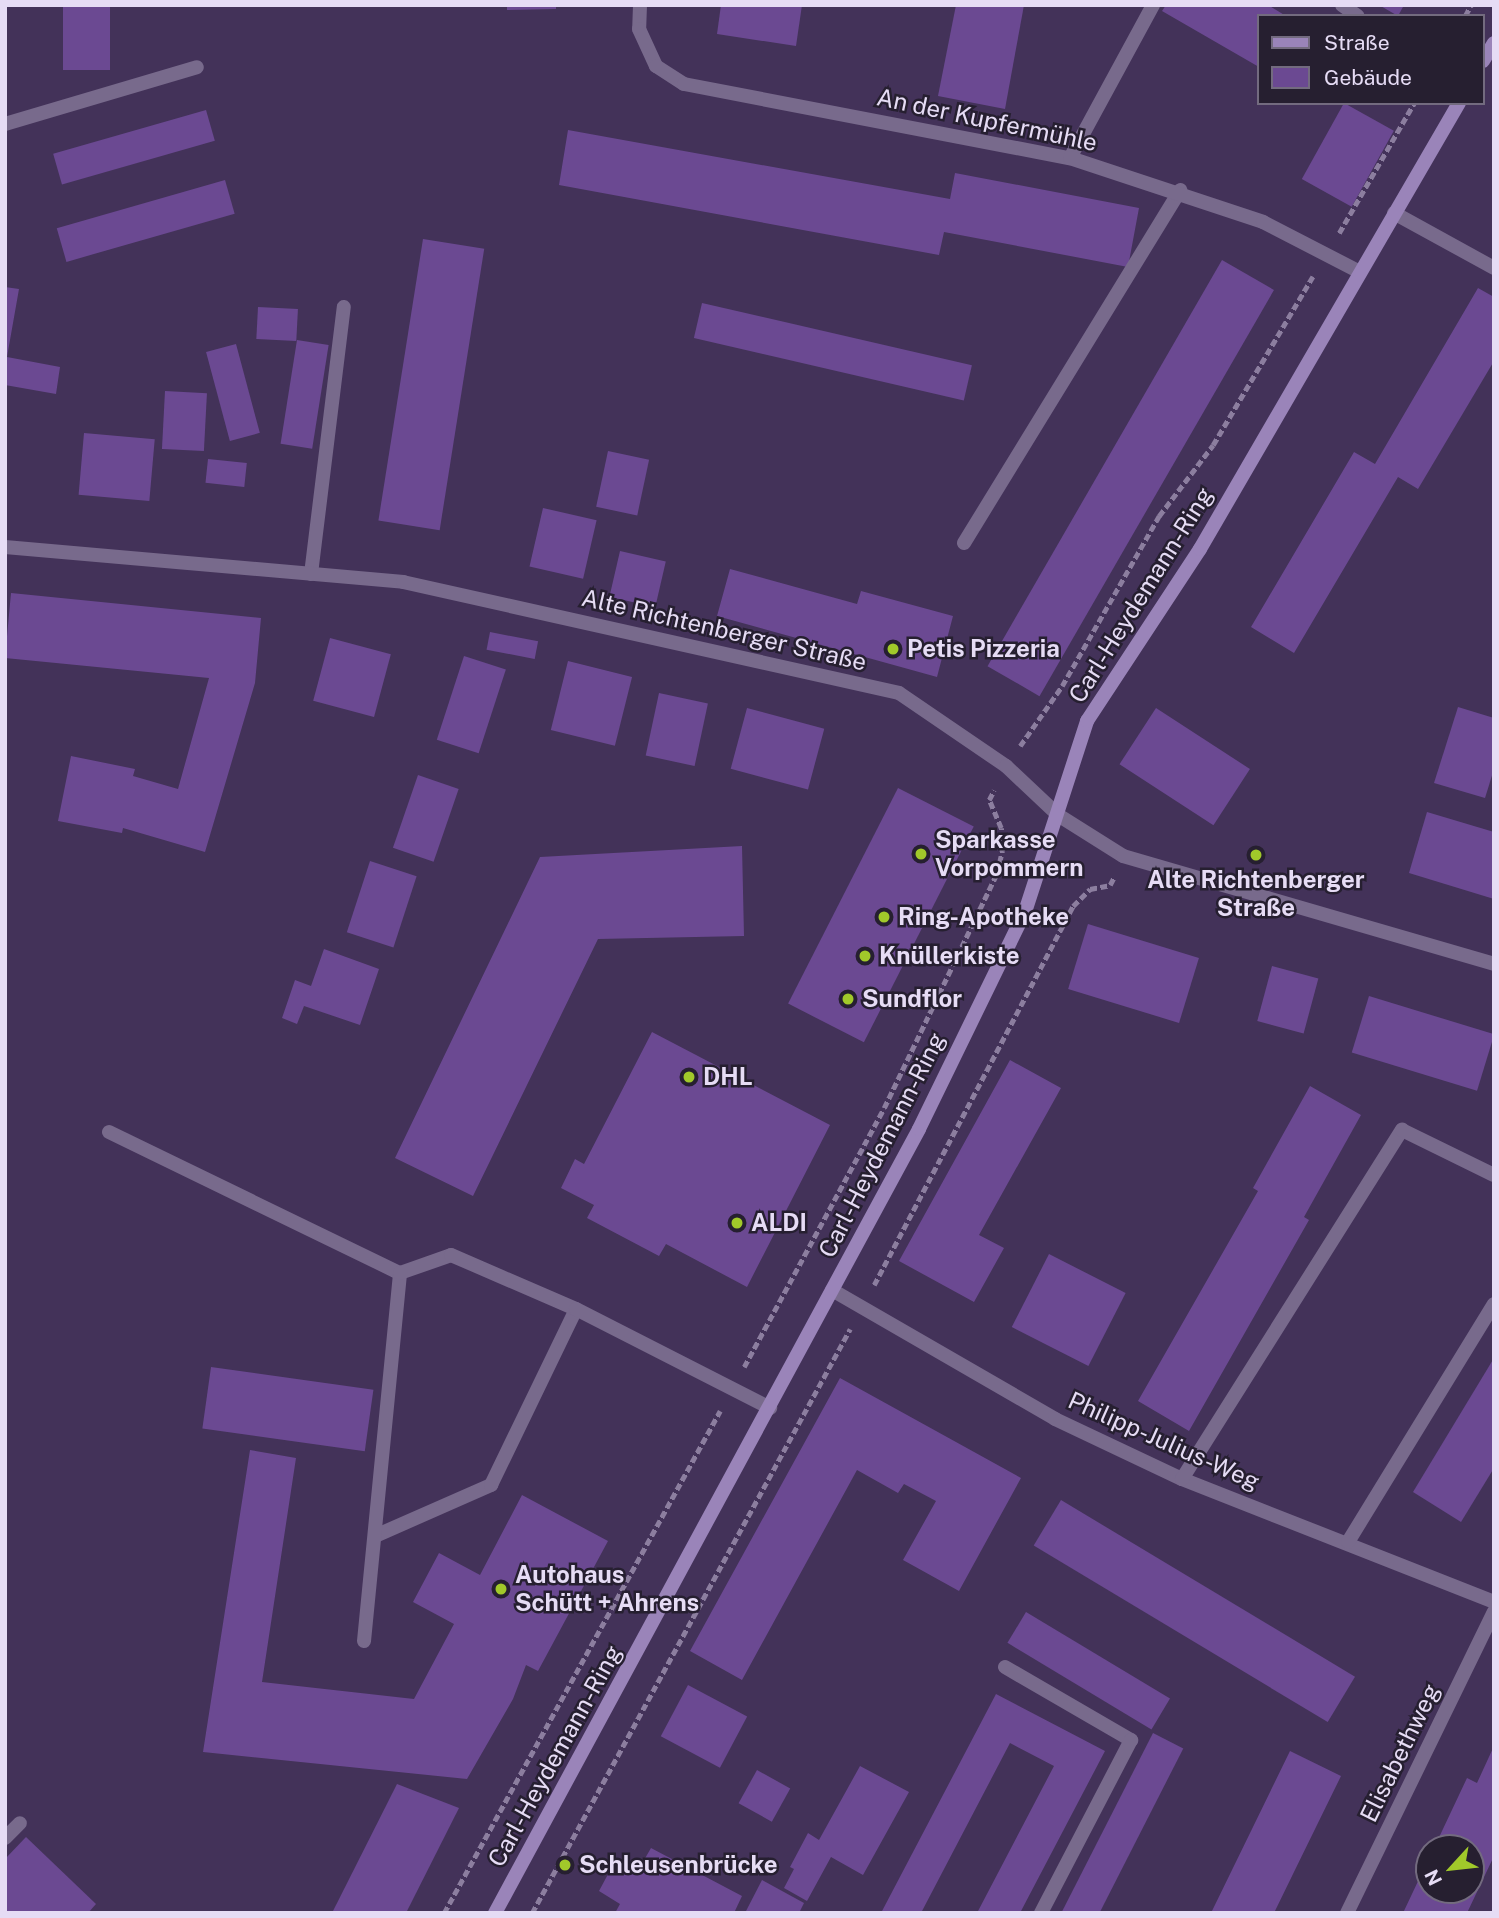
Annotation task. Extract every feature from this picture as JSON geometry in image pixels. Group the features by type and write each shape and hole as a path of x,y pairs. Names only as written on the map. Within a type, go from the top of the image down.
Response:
{"main road":[{"name":"Carl-Heydemann-Ring","path":"495,1913 919,1129 1025,912 1087,721 1200,549 1458,105"}],"street":[{"name":"An der Kupfermühle","path":"640,5 639,29 656,65 684,84 1070,158 1180,190 1327,254 1360,272"},
{"path":"1070,158 1153,5"},
{"path":"5,124 197,67"},
{"path":"964,543 1180,190"},
{"path":"1394,213 1494,268"},
{"path":"311,574 344,307"},
{"name":"Alte Richtenberger Straße","path":"5,547 403,582 899,693 1006,766 1058,816 1123,856 1494,964"},
{"path":"1182,1479 1402,1130 1494,1175"},
{"path":"109,1132 400,1273 451,1255 576,1309 770,1408"},
{"path":"365,1640 400,1273"},
{"name":"Philipp-Julius-Weg","path":"832,1290 1055,1419 1182,1479 1348,1542 1494,1602"},
{"path":"1348,1542 1494,1304"},
{"path":"375,1536 491,1485 576,1309"},
{"name":"Elisabethweg","path":"1347,1913 1494,1612"},
{"path":"1005,1667 1131,1740 1041,1913"},
{"path":"5,1839 20,1823"}],"path":[{"path":"444,1913 884,1108 997,873 1001,828 989,800 1006,766 1062,687 1158,516 1213,445 1413,105"},
{"path":"532,1913 862,1306 1073,905 1090,889 1110,885 1123,856"}],"building":[{"path":"63,5 110,5 110,70 63,70"},
{"path":"507,5 556,5 556,9 507,10"},
{"path":"721,5 802,5 796,46 717,34"},
{"path":"956,5 1024,5 1005,109 938,96"},
{"path":"1166,5 1268,5 1283,14 1258,14 1258,66 1162,11"},
{"path":"1379,5 1404,5 1399,14"},
{"path":"1343,105 1348,105 1394,131 1352,207 1302,179"},
{"path":"206,110 215,141 62,185 53,154"},
{"path":"568,130 950,199 955,173 1139,208 1128,267 944,232 939,255 559,185"},
{"path":"225,180 235,214 66,262 57,228"},
{"path":"423,239 484,249 440,530 378,520"},
{"path":"1222,260 1274,290 1039,696 988,666"},
{"path":"5,287 19,289 7,357 60,367 56,394 5,385"},
{"path":"1478,288 1494,297 1494,361 1418,489 1398,477 1294,653 1251,627 1354,452 1375,464"},
{"path":"702,303 972,365 964,400 694,338"},
{"path":"258,307 298,309 296,341 256,339"},
{"path":"297,340 329,345 312,449 281,444"},
{"path":"236,344 260,433 230,441 206,352"},
{"path":"165,391 207,393 204,451 162,449"},
{"path":"84,433 155,439 149,501 79,495"},
{"path":"608,451 649,460 637,515 596,507"},
{"path":"208,459 247,463 244,487 205,483"},
{"path":"543,508 597,520 583,579 530,566"},
{"path":"620,551 666,562 655,607 609,597"},
{"path":"730,569 857,604 861,591 953,616 937,677 717,616"},
{"path":"11,593 261,618 255,683 205,852 123,828 122,833 58,821 71,756 135,769 133,776 178,789 209,678 5,658"},
{"path":"490,632 538,641 535,659 487,650"},
{"path":"330,638 391,654 374,717 313,701"},
{"path":"464,656 506,670 479,753 437,740"},
{"path":"568,661 632,677 615,746 551,730"},
{"path":"659,693 708,703 695,766 646,756"},
{"path":"1458,707 1494,718 1494,769 1485,798 1434,783"},
{"path":"747,708 824,729 808,790 731,769"},
{"path":"1156,708 1250,769 1213,825 1120,764"},
{"path":"418,775 459,789 434,862 393,848"},
{"path":"898,788 974,827 864,1042 788,1004"},
{"path":"1427,812 1494,832 1494,899 1409,873"},
{"path":"742,846 744,936 598,939 473,1196 395,1158 540,857"},
{"path":"370,861 417,876 393,947 347,932"},
{"path":"1088,924 1199,958 1179,1023 1068,989"},
{"path":"324,949 379,969 360,1025 304,1006 297,1024 282,1018 295,980 311,986"},
{"path":"1272,966 1318,978 1304,1033 1257,1021"},
{"path":"1369,996 1494,1034 1477,1091 1352,1052"},
{"path":"652,1032 830,1125 747,1287 666,1244 659,1256 587,1218 594,1205 561,1188 575,1159 584,1164"},
{"path":"1010,1060 1061,1088 979,1235 1004,1248 974,1302 899,1261"},
{"path":"1310,1086 1361,1115 1304,1217 1309,1220 1189,1431 1138,1401 1258,1191 1253,1188"},
{"path":"1049,1254 1126,1293 1088,1366 1012,1327"},
{"path":"1494,1358 1494,1468 1461,1522 1413,1492"},
{"path":"211,1367 373,1390 365,1451 202,1428"},
{"path":"840,1378 1021,1478 959,1591 903,1560 936,1501 904,1484 898,1493 857,1470 742,1680 690,1651"},
{"path":"250,1450 296,1458 262,1682 414,1699 454,1624 413,1602 439,1553 480,1575 522,1495 608,1541 538,1671 526,1665 513,1699 467,1779 203,1752"},
{"path":"1061,1500 1355,1677 1328,1722 1034,1545"},
{"path":"1026,1612 1170,1699 1151,1729 1007,1643"},
{"path":"688,1685 747,1716 720,1768 661,1736"},
{"path":"996,1694 1105,1751 1020,1913 977,1913 1054,1766 1010,1743 921,1913 881,1913"},
{"path":"1153,1733 1183,1748 1099,1913 1061,1913"},
{"path":"1494,1746 1494,1856 1485,1875 1485,1834 1441,1834 1467,1778 1477,1783"},
{"path":"1290,1751 1341,1776 1274,1913 1211,1913"},
{"path":"860,1766 909,1792 863,1875 831,1857 807,1901 784,1888 794,1869 790,1867 808,1833 819,1840"},
{"path":"757,1770 790,1788 772,1822 739,1803"},
{"path":"397,1784 459,1808 406,1913 332,1913"},
{"path":"26,1837 96,1904 88,1913 5,1913 5,1859"},
{"path":"651,1848 742,1896 734,1913 615,1913 620,1904 599,1891 614,1863 636,1874"},
{"path":"762,1880 804,1903 799,1913 745,1913"},
{"path":"1415,1888 1415,1904 1471,1904 1467,1913 1403,1913"}],"place":[{"name":"Petis Pizzeria","path":"893,649"},
{"name":"Sparkasse Vorpommern","path":"921,854"},
{"name":"Alte Richtenberger Straße","path":"1256,855"},
{"name":"Ring-Apotheke","path":"884,917"},
{"name":"Knüllerkiste","path":"865,956"},
{"name":"Sundflor","path":"848,999"},
{"name":"DHL","path":"689,1077"},
{"name":"ALDI","path":"737,1223"},
{"name":"Autohaus Schütt + Ahrens","path":"501,1589"},
{"name":"Schleusenbrücke","path":"565,1865"}]}
